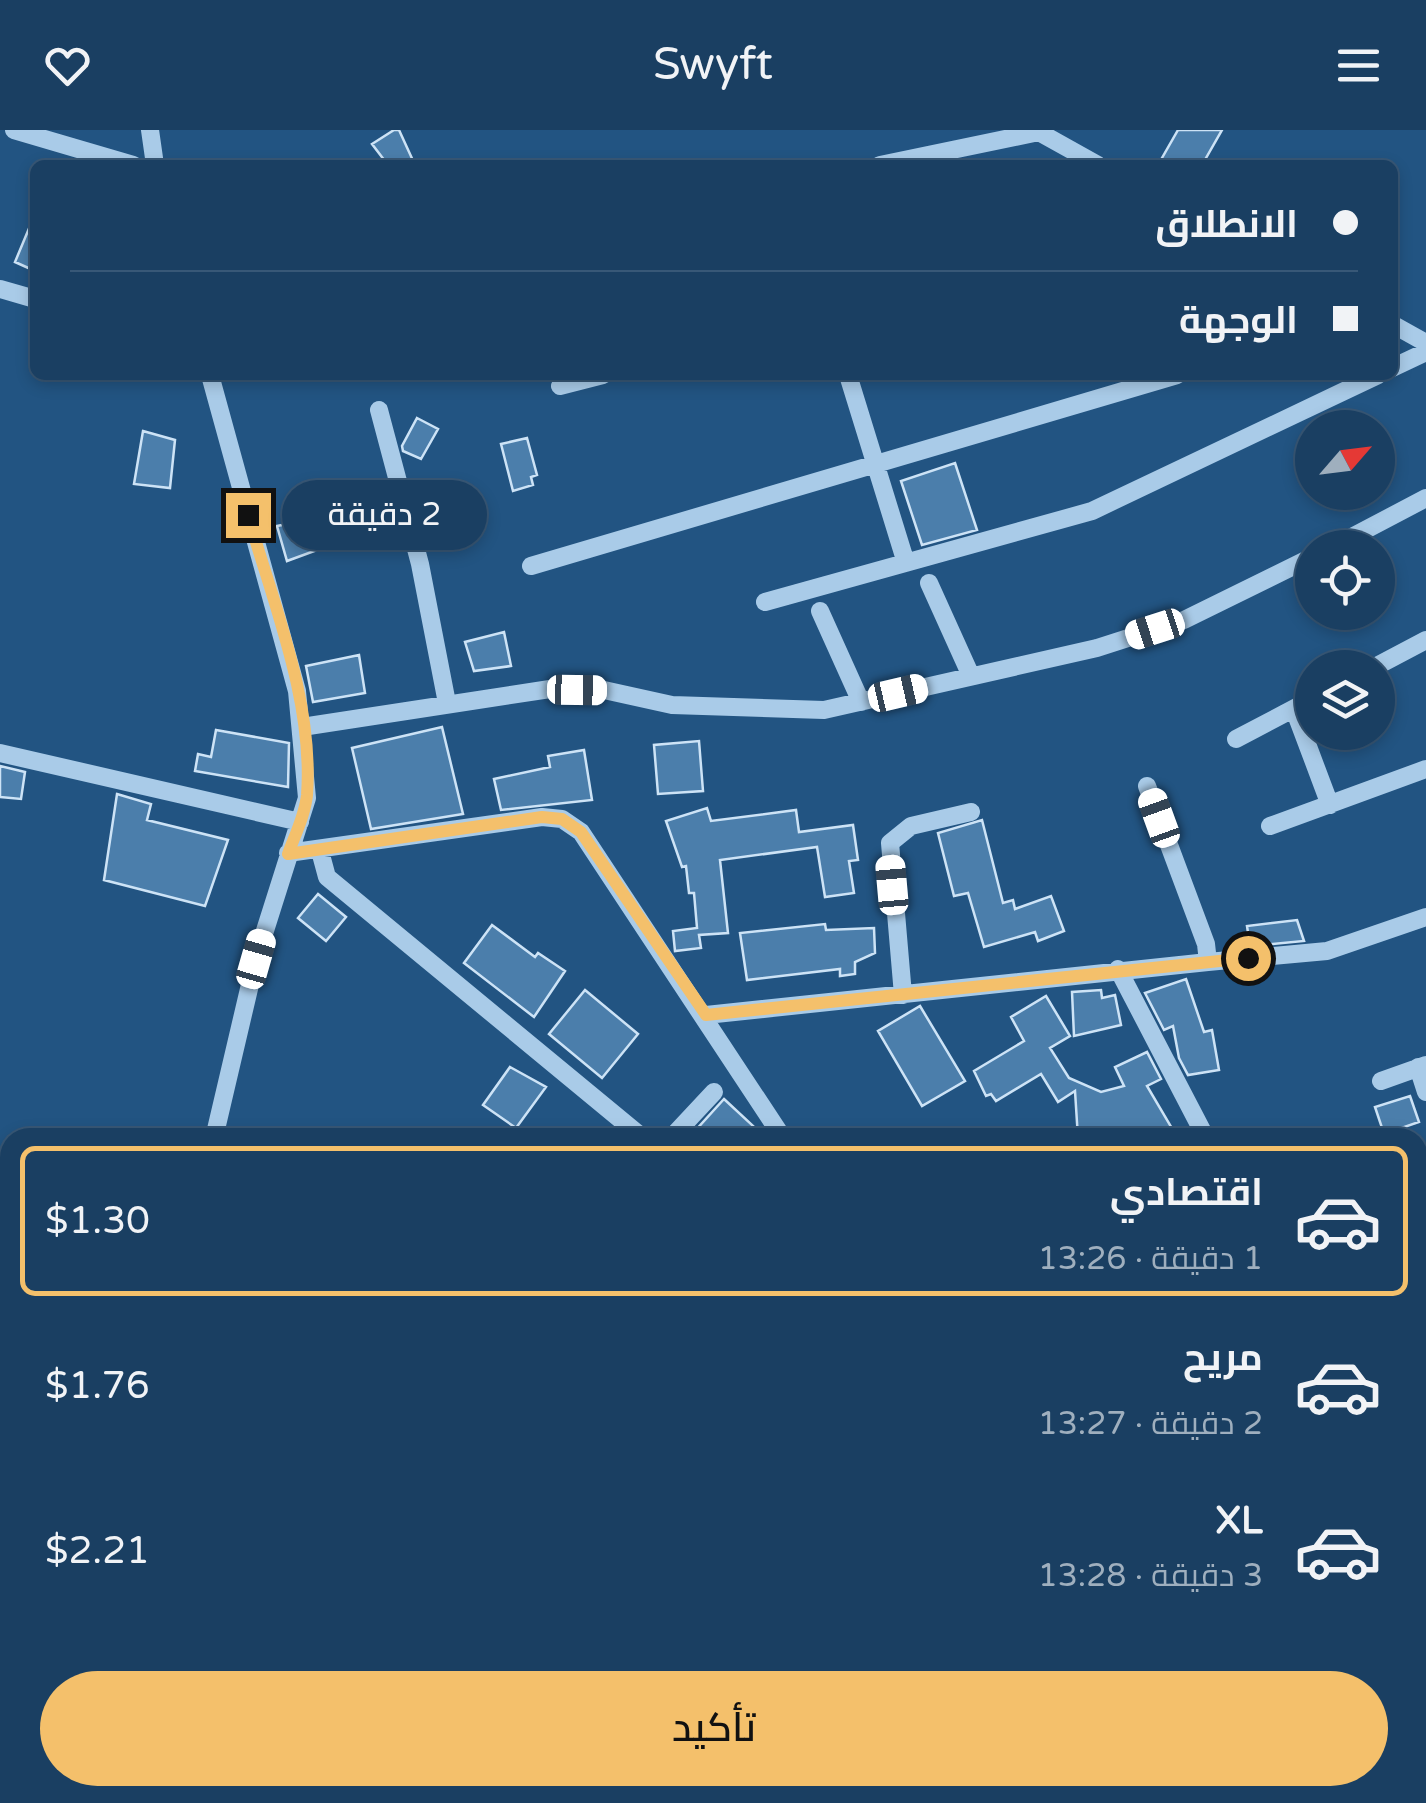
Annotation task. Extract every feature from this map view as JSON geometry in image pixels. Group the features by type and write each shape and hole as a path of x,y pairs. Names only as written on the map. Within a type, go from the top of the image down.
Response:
{"street":[{"path":"14,130 117,160"},
{"path":"150,130 154,160"},
{"path":"903,160 1037,131 1089,160"},
{"path":"0,289 30,298"},
{"path":"1398,327 1426,343"},
{"path":"1398,365 1426,352"},
{"path":"211,380 297,691 307,798 256,959 216,1128"},
{"path":"560,386 583,380"},
{"path":"849,380 906,563"},
{"path":"531,566 1160,380"},
{"path":"765,602 1092,511 1367,380"},
{"path":"379,410 420,564 447,703"},
{"path":"1365,530 1426,498"},
{"path":"302,727 550,689 604,690 672,705 824,710 1097,648 1184,620 1295,565"},
{"path":"929,583 972,676"},
{"path":"820,611 862,702"},
{"path":"1395,656 1426,640"},
{"path":"1236,739 1294,708 1330,804"},
{"path":"0,752 300,822"},
{"path":"1270,826 1426,769"},
{"path":"1148,786 1206,944 1208,962"},
{"path":"903,995 890,843 910,826 970,812"},
{"path":"288,854 542,817 562,819 581,832 706,1015 777,1128"},
{"path":"320,851 328,878 631,1128"},
{"path":"706,1015 1118,968 1327,951 1426,917"},
{"path":"1118,968 1201,1128"},
{"path":"1381,1081 1422,1066 1426,1092"},
{"path":"680,1128 714,1092"}],"building":[{"path":"399,130 413,160 384,160 372,144"},
{"path":"1178,130 1222,130 1205,160 1161,160"},
{"path":"30,226 30,269 15,262"},
{"path":"417,418 438,429 421,459 403,451 402,446"},
{"path":"143,431 175,440 170,488 134,484"},
{"path":"527,438 537,475 531,477 533,485 513,491 501,444"},
{"path":"955,463 977,530 922,545 901,481"},
{"path":"317,518 328,546 287,561 277,526"},
{"path":"504,632 511,666 474,671 465,642"},
{"path":"359,655 365,693 313,702 306,666"},
{"path":"442,727 463,814 371,829 352,748"},
{"path":"216,730 289,743 288,787 195,771 198,754 211,757"},
{"path":"699,741 703,791 658,794 654,745"},
{"path":"584,750 592,800 501,810 494,779 550,767 548,756"},
{"path":"0,766 25,772 21,799 0,797"},
{"path":"117,794 151,804 147,820 228,840 205,906 104,880"},
{"path":"707,808 711,821 796,810 799,832 853,825 858,860 849,861 854,893 825,897 817,847 720,860 728,933 699,935 701,948 675,951 673,931 697,928 694,893 689,893 686,866 682,867 666,821"},
{"path":"982,820 1003,903 1013,900 1015,909 1051,896 1064,931 1038,941 1035,932 984,947 968,893 954,896 938,833"},
{"path":"318,894 346,917 326,941 298,918"},
{"path":"1297,920 1304,941 1250,946 1247,926"},
{"path":"825,924 826,930 874,928 875,953 855,962 855,974 840,976 840,969 747,980 740,933"},
{"path":"492,925 535,957 538,953 565,971 534,1017 464,963"},
{"path":"1186,979 1204,1032 1212,1030 1219,1070 1188,1075 1179,1058 1173,1026 1164,1030 1145,993"},
{"path":"585,990 638,1034 602,1078 549,1034"},
{"path":"1101,990 1102,998 1115,995 1121,1025 1074,1036 1072,992"},
{"path":"1046,996 1070,1036 1050,1048 1069,1078 1101,1092 1124,1086 1115,1067 1147,1052 1161,1079 1147,1086 1172,1128 1077,1128 1075,1091 1058,1102 1041,1074 996,1101 991,1094 986,1096 974,1071 1024,1041 1011,1017"},
{"path":"920,1006 965,1081 922,1106 878,1031"},
{"path":"510,1067 546,1087 516,1128 483,1105"},
{"path":"1410,1096 1419,1122 1402,1128 1382,1128 1375,1107"},
{"path":"724,1099 755,1128 698,1128"}],"route":[{"path":"248,515 297,691 302,727 307,798 288,854 542,817 562,819 581,832 706,1015 1118,968 1248,958"}]}
